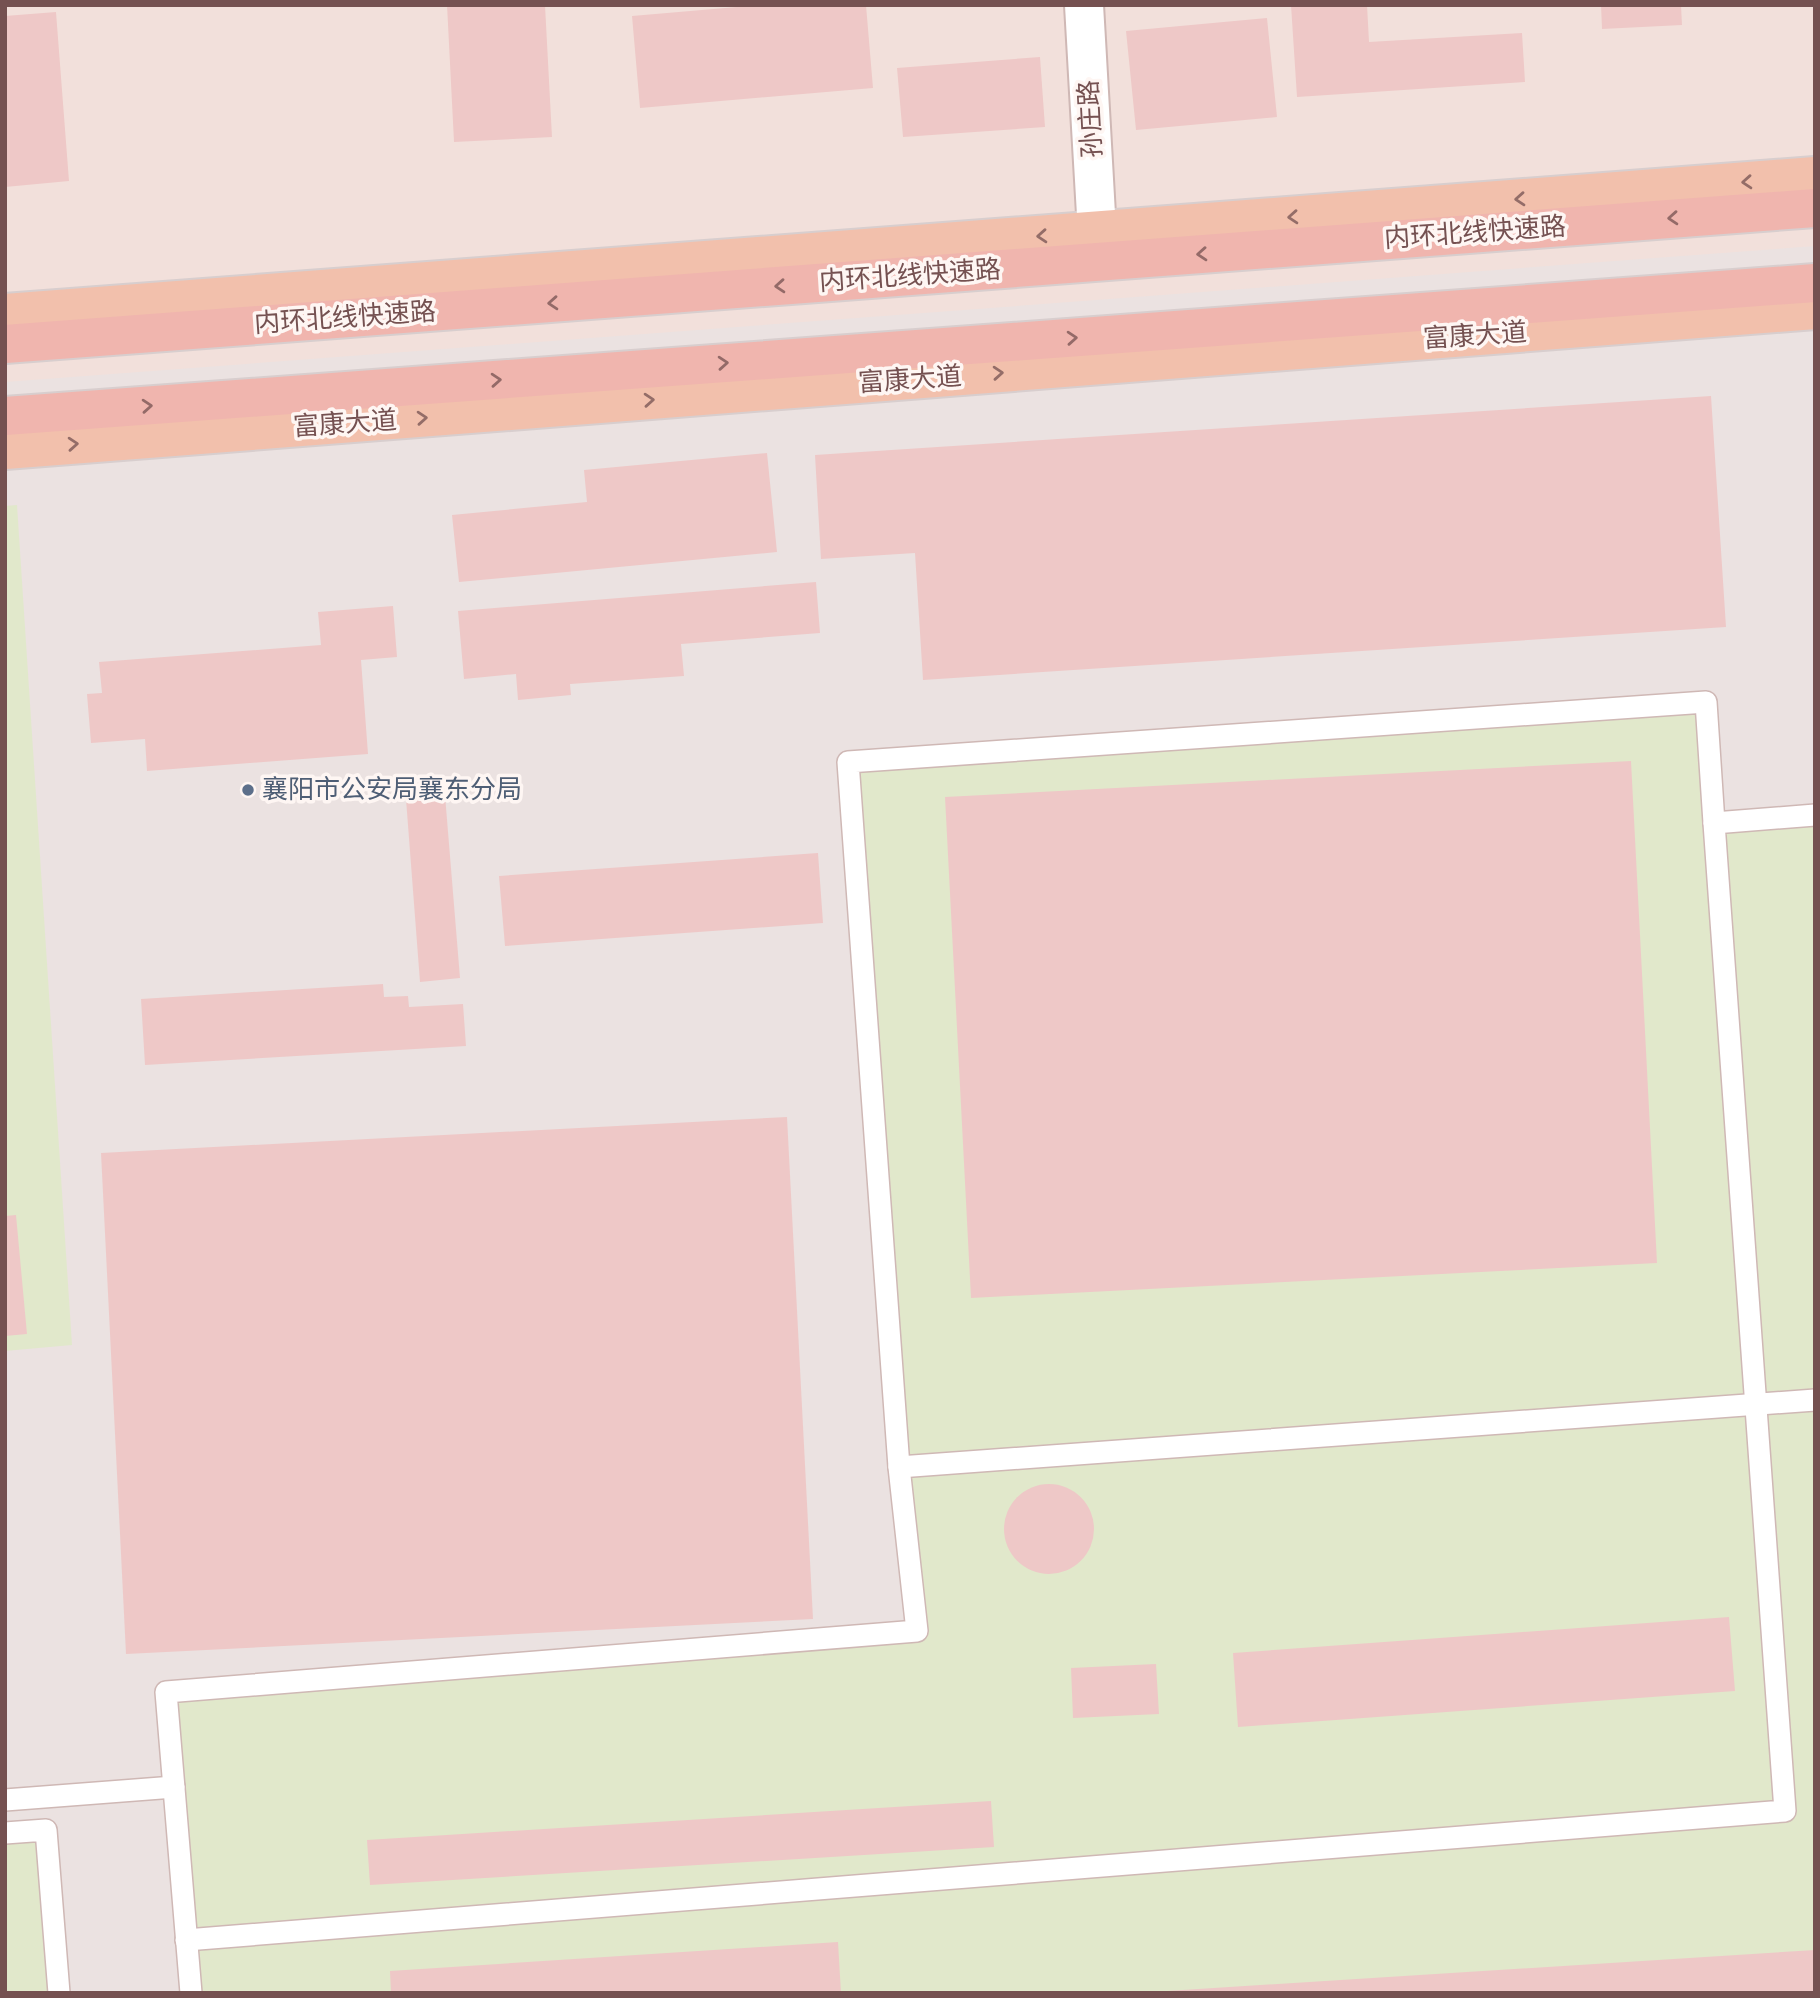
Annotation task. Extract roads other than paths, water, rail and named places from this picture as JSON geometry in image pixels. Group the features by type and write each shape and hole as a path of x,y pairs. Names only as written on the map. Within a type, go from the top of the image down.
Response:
{"highway":[{"name":"内环北线快速路","path":"5,344 1815,208"},
{"path":"5,416 1815,283"}],"main road":[{"path":"5,313 1815,176"},
{"name":"富康大道","path":"5,450 1815,310"}],"street":[{"name":"孙庄路","path":"1084,5 1097,232"}],"lane":[{"path":"186,1940 1785,1811 1706,702 848,762 899,1467 917,1631 166,1692 186,1940 191,1993"},
{"path":"1714,823 1815,815"},
{"path":"899,1467 1815,1400"},
{"path":"5,1800 174,1787"},
{"path":"5,1833 46,1830 58,1993"}],"place":[{"name":"襄阳市公安局襄东分局","path":"248,790"}]}
